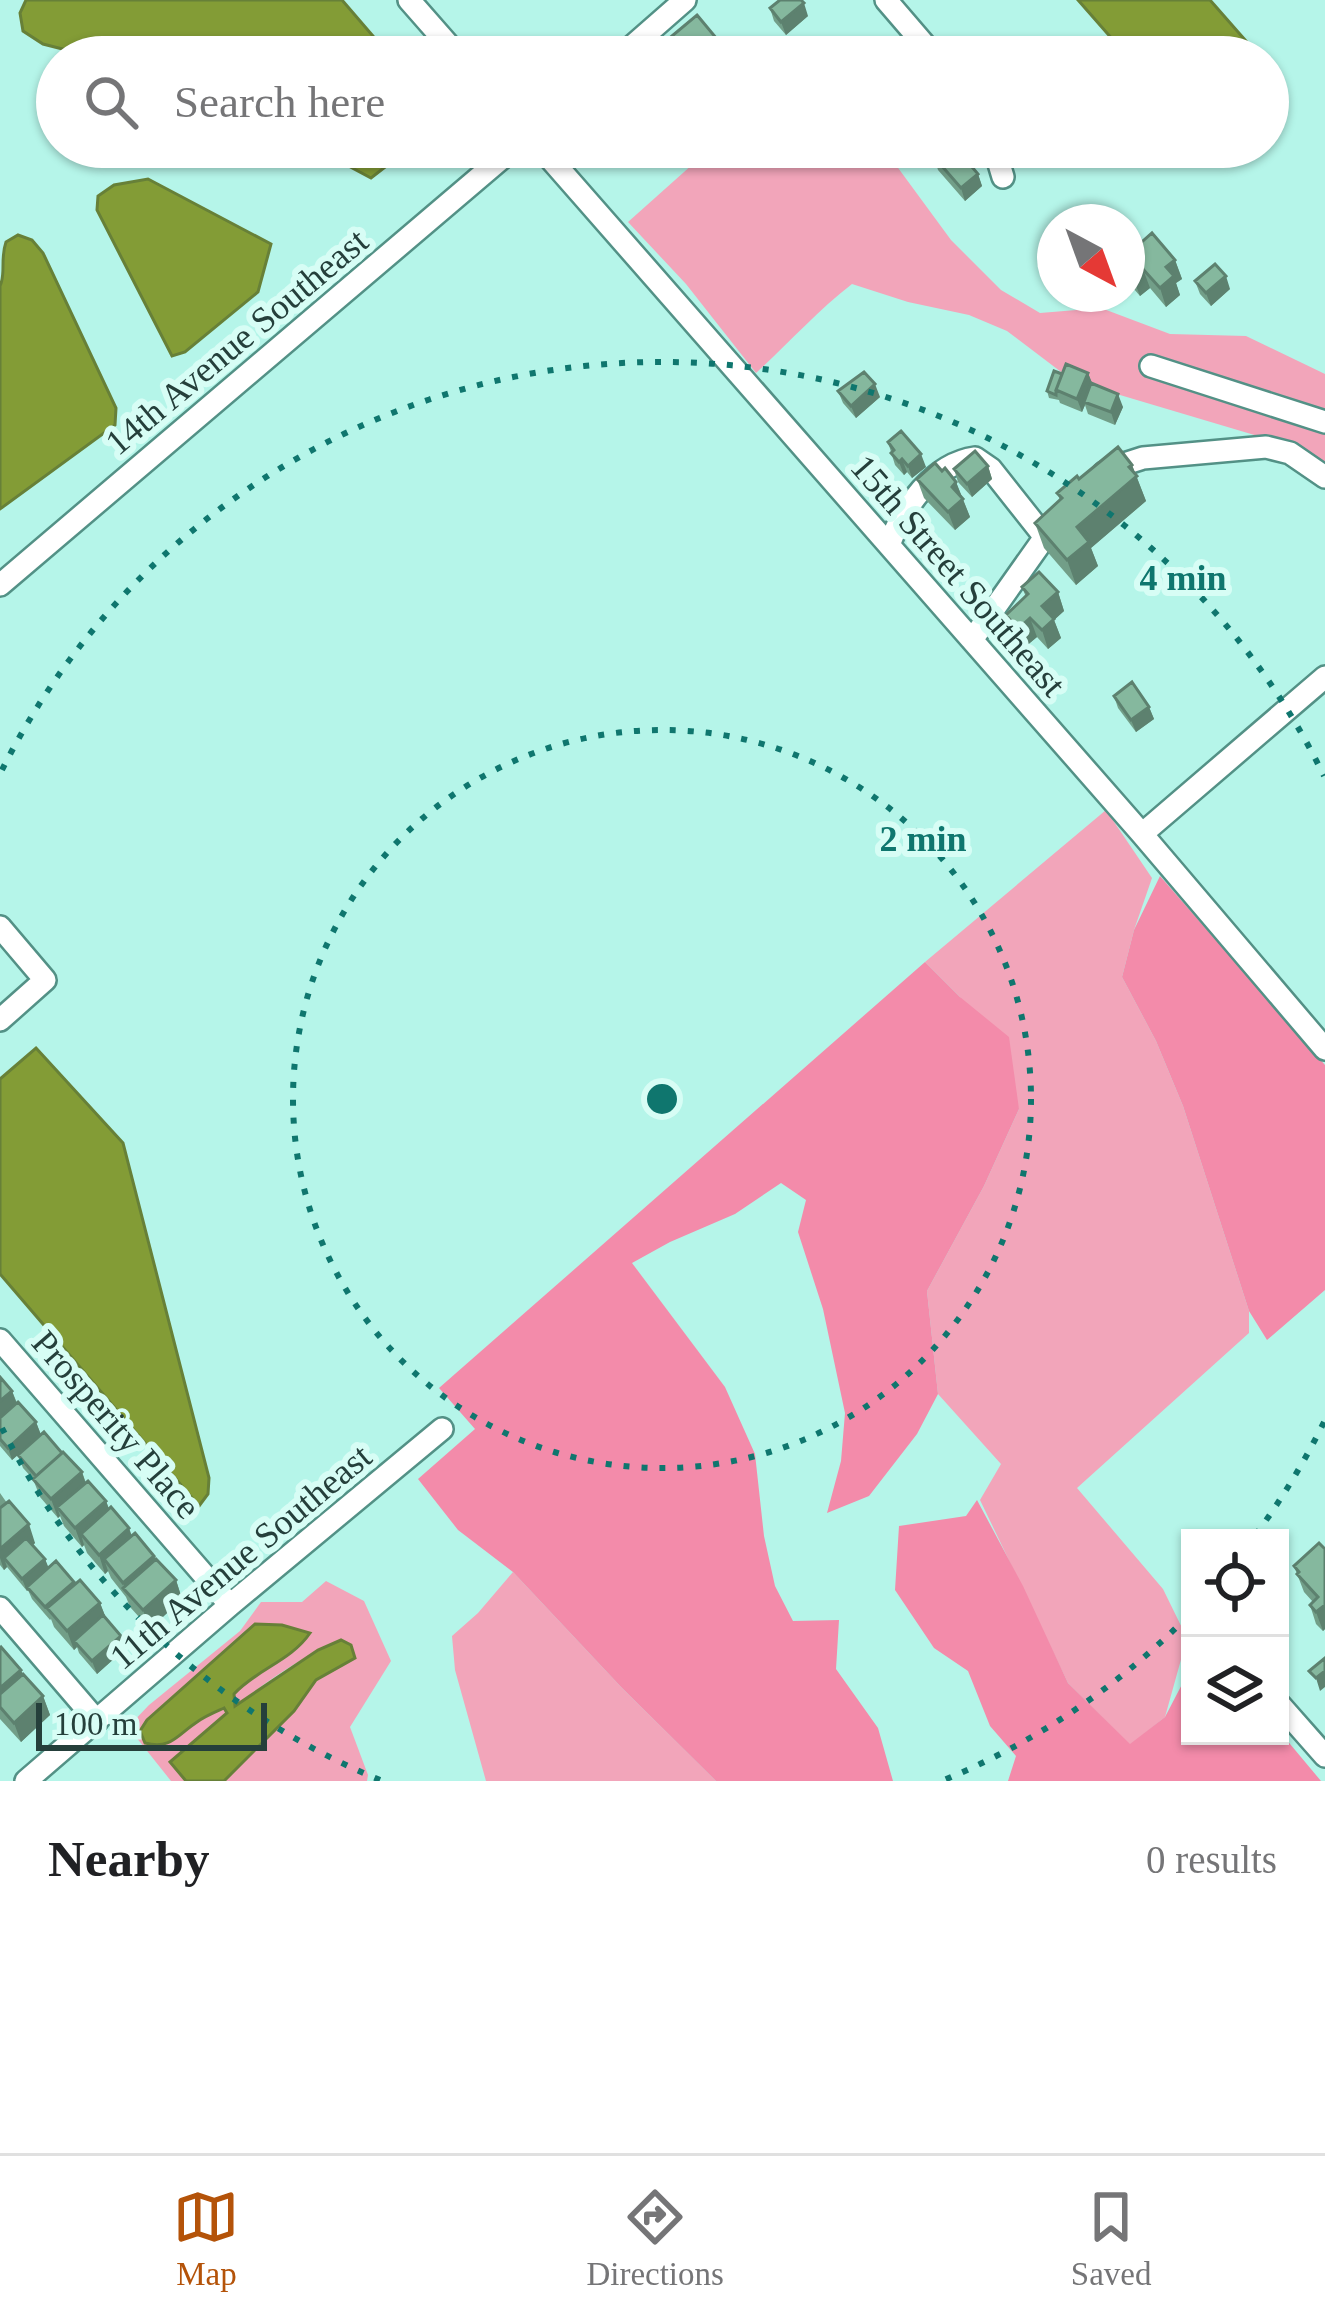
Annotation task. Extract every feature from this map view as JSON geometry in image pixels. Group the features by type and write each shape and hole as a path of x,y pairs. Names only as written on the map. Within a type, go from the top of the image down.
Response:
{"street":[{"path":"409,0 441,36"},
{"path":"644,36 686,0"},
{"path":"886,0 916,36"},
{"name":"14th Avenue Southeast","path":"0,585 490,168"},
{"name":"15th Street Southeast","path":"558,168 1325,1049"},
{"path":"1001,168 1004,177"},
{"path":"1151,366 1325,422"},
{"path":"1090,482 1115,466 1143,458 1245,447 1290,453 1325,477"},
{"path":"889,545 909,505 928,484 944,469 976,458 1045,536"},
{"path":"972,640 1070,503"},
{"path":"1142,834 1325,676"},
{"path":"0,927 45,980 0,1020"},
{"name":"Prosperity Place","path":"0,1340 230,1605"},
{"name":"11th Avenue Southeast","path":"26,1781 442,1429"},
{"path":"0,1608 97,1721"},
{"path":"1289,1715 1325,1756"}],"shaded area":[{"path":"26,0 342,0 373,36 36,39 23,31 20,13"},
{"path":"1078,0 1210,0 1242,36 1110,36"},
{"path":"352,168 384,168 371,178"},
{"path":"688,168 898,168 951,240 1001,290 1037,312 1112,312 1170,334 1246,336 1325,374 1325,472 1291,446 1073,381 1007,331 969,315 852,284 756,373 686,284 628,222"},
{"path":"148,179 271,244 258,292 185,352 172,356 97,210 98,196 114,185"},
{"path":"18,235 32,240 43,253 116,408 115,425 0,509 0,286 6,242"},
{"path":"1106,810 1152,878 1122,977 1183,1106 1249,1311 1249,1333 1077,1488 1163,1589 1181,1626 1181,1660 1165,1717 1130,1745 1068,1683 980,1500 1001,1464 938,1394 927,1291 1019,1109 960,997 925,962"},
{"path":"1160,876 1325,1065 1325,1290 1267,1340 1249,1311 1183,1106 1122,977 1134,930"},
{"path":"925,962 1009,1037 1019,1109 927,1291 938,1394 917,1434 869,1496 827,1513 841,1461 845,1413 823,1309 798,1232 806,1200 781,1183 735,1214 632,1263 725,1387 755,1454 775,1586 793,1621 839,1620 836,1669 878,1728 893,1781 716,1781 513,1572 458,1530 418,1479 475,1429 439,1388"},
{"path":"36,1048 123,1143 209,1478 208,1494 199,1506 0,1274 0,1079"},
{"path":"977,1500 1068,1683 1130,1744 1165,1717 1181,1686 1181,1745 1289,1743 1321,1781 1008,1781 1016,1756 990,1726 968,1671 934,1648 895,1590 899,1526 966,1516"},
{"path":"513,1572 716,1781 486,1781 455,1670 452,1636"},
{"path":"326,1581 364,1601 391,1661 350,1727 367,1781 224,1781 294,1711 316,1680 355,1658 351,1645 340,1640 286,1670 235,1707 234,1694 244,1683 299,1648 140,1731 145,1742 161,1744 210,1714 224,1708 228,1713 170,1761 186,1781 171,1781 128,1727 240,1631 261,1602 302,1602"},
{"path":"255,1624 310,1633 234,1694 235,1706 318,1650 341,1640 351,1645 355,1658 316,1680 294,1711 224,1781 186,1781 170,1762 227,1713 224,1708 168,1743 145,1743 140,1731"}],"building":[{"path":"780,0 804,3 781,22 770,8"},
{"path":"697,15 714,36 672,36"},
{"path":"944,168 973,168 978,174 961,188"},
{"path":"1152,233 1175,260 1166,267 1174,276 1160,288 1145,271 1145,239"},
{"path":"1215,264 1226,276 1206,293 1195,281"},
{"path":"1066,364 1088,373 1077,399 1056,390"},
{"path":"1054,371 1062,374 1056,395 1047,391"},
{"path":"864,372 875,384 851,406 838,391"},
{"path":"1091,383 1118,394 1111,412 1084,402"},
{"path":"901,431 921,454 908,466 891,453 894,450 888,442"},
{"path":"1118,447 1137,476 1077,527 1089,542 1067,560 1035,523 1062,498 1057,493"},
{"path":"975,451 988,466 967,484 954,469"},
{"path":"935,463 956,482 952,487 963,499 948,512 917,479"},
{"path":"1039,572 1058,592 1042,606 1054,619 1042,630 1030,618 1018,629 1006,615 1028,594 1022,587"},
{"path":"1132,682 1149,707 1131,720 1114,696"},
{"path":"0,1377 12,1391 0,1401"},
{"path":"18,1402 36,1422 8,1448 0,1439 0,1418"},
{"path":"44,1432 62,1453 36,1476 18,1455"},
{"path":"63,1452 82,1472 51,1499 33,1479"},
{"path":"88,1481 106,1501 75,1528 57,1507"},
{"path":"9,1501 29,1524 0,1549 0,1508"},
{"path":"111,1507 129,1528 99,1555 81,1534"},
{"path":"135,1533 154,1556 123,1583 104,1559"},
{"path":"26,1538 45,1559 22,1579 4,1558"},
{"path":"1319,1543 1325,1549 1325,1605 1316,1612 1310,1605 1318,1597 1294,1566"},
{"path":"156,1559 176,1580 143,1610 123,1588"},
{"path":"56,1561 74,1582 45,1607 27,1587"},
{"path":"80,1580 100,1603 67,1631 47,1608"},
{"path":"103,1615 121,1636 92,1661 74,1641"},
{"path":"0,1648 21,1670 0,1688"},
{"path":"1325,1658 1325,1671 1316,1678 1309,1671"},
{"path":"23,1674 43,1696 14,1723 0,1707 0,1694"}]}
